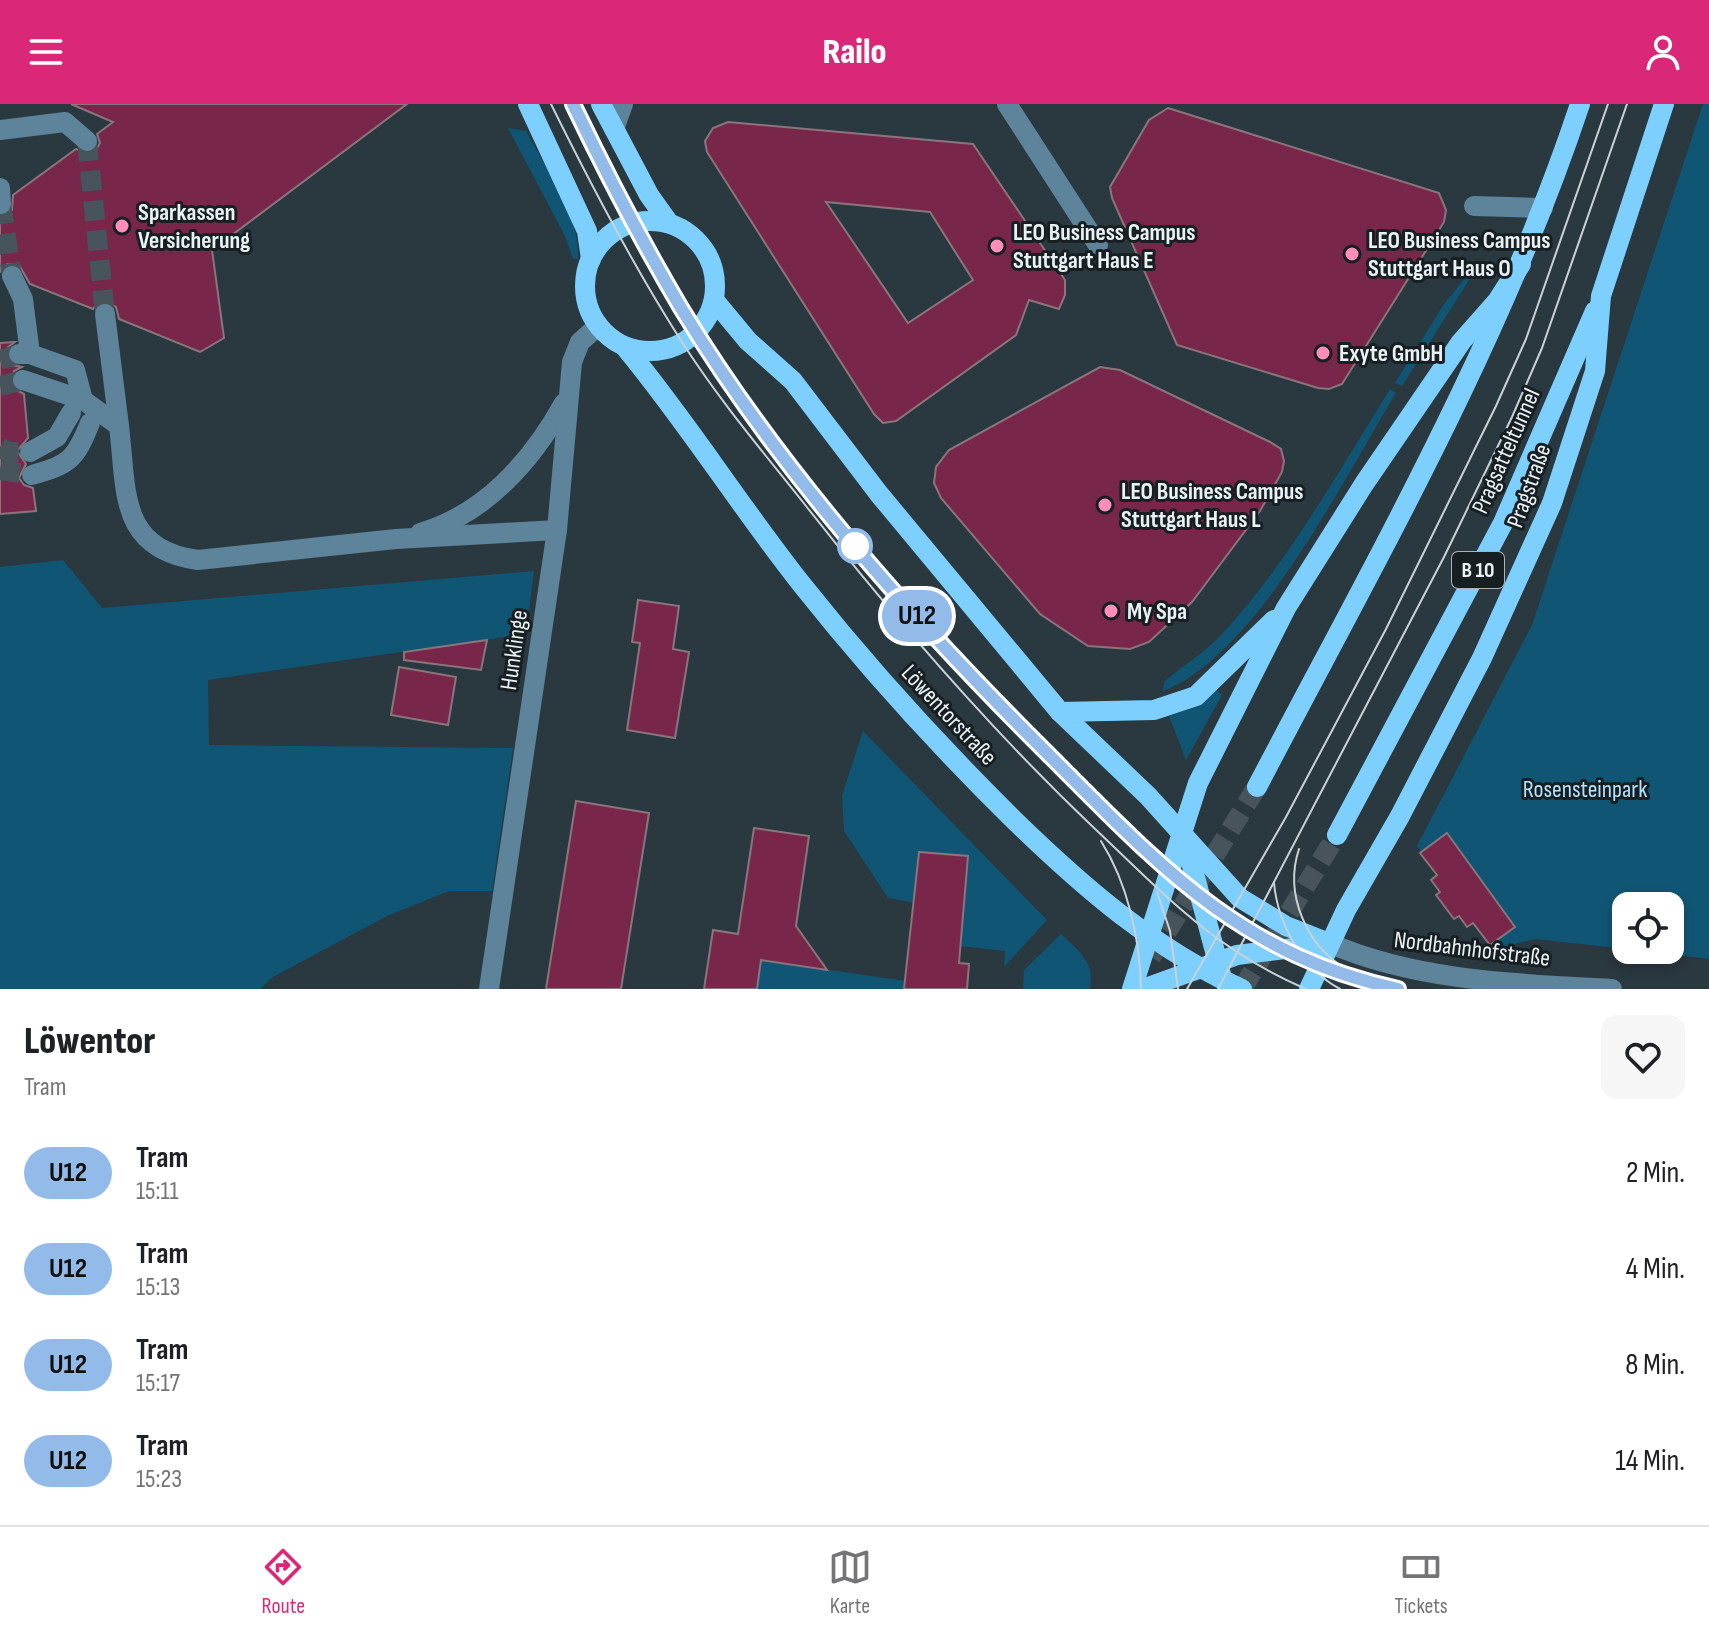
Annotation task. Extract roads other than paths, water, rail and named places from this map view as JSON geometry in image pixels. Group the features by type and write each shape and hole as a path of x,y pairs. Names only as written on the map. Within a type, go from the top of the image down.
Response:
{"main road":[{"path":"528,104 587,231 591,259 586,293 598,326"},
{"path":"601,104 649,195 669,223 691,235 707,253 715,276 714,300 703,325 683,343 654,352 625,347"},
{"path":"1257,787 1423,476 1521,264 1580,104"},
{"name":"Pragstraße","path":"1309,989 1329,943 1482,658 1542,530 1595,371 1601,296 1664,104"},
{"path":"591,259 616,230 643,222 669,223"},
{"path":"1132,989 1181,832 1209,758 1286,608 1364,484 1452,355 1498,300 1521,264"},
{"name":"Pragsatteltunnel","path":"1337,835 1503,523 1601,296"},
{"path":"714,300 748,341 793,381 897,517 1060,712 1148,796 1240,898 1286,926 1329,943"},
{"name":"Löwentorstraße","path":"598,326 625,347 670,402 788,567 883,684 1053,859 1149,937 1221,977"},
{"path":"1060,712 1154,710 1196,696 1286,608"},
{"path":"1181,832 1196,870 1221,977"},
{"path":"1143,989 1221,977 1237,955 1329,943"}],"street":[{"path":"614,129 623,104"},
{"path":"1007,104 1098,245"},
{"path":"0,130 65,122 87,141"},
{"path":"1474,206 1543,208"},
{"path":"12,276 23,299 25,354 75,370 77,406 57,437 30,452"},
{"path":"105,314 130,514 151,545 165,552 198,560 396,539 439,540 557,530"},
{"name":"Hunklinge","path":"489,989 557,530 572,362 580,342 598,326"},
{"path":"23,380 119,426"},
{"path":"396,539 439,527 476,508 508,479 549,430 567,398"},
{"path":"32,475 57,468 77,456 90,423"},
{"name":"Nordbahnhofstraße","path":"1329,943 1393,967 1542,985 1612,989"}],"tunnel":[{"path":"87,141 105,314"},
{"path":"1,204 12,276"},
{"path":"0,360 19,354"},
{"path":"0,386 23,380"},
{"path":"0,447 8,452 30,452"},
{"path":"0,470 32,475"},
{"path":"1151,957 1257,787"},
{"path":"1242,989 1337,835"}],"tram line":[{"path":"551,104 630,255 696,364 758,446 908,631 1016,750 1167,897 1243,956 1306,989"},
{"path":"573,104 652,258 719,368 805,486 898,598 947,651 1127,832 1205,900 1246,928 1292,953 1342,974 1398,989"},
{"name":"U12","path":"573,104 681,307 749,410 855,546 1021,729 1167,872 1204,902 1281,950 1348,977 1398,989"},
{"path":"1187,989 1286,817 1386,629 1496,406 1526,339 1608,104"},
{"path":"1218,989 1444,557 1512,417 1542,348 1627,104"},
{"path":"1101,841 1118,875 1131,912 1141,989"},
{"path":"1299,849 1294,883 1302,917 1320,946 1346,969"},
{"path":"1274,883 1281,914 1295,944 1315,970 1340,989"},
{"path":"1157,892 1170,931 1178,989"}],"place":[{"name":"Sparkassen Versicherung","path":"122,226"},
{"name":"LEO Business Campus Stuttgart Haus E","path":"997,246"},
{"name":"LEO Business Campus Stuttgart Haus O","path":"1352,254"},
{"name":"Exyte GmbH","path":"1323,353"},
{"name":"LEO Business Campus Stuttgart Haus L","path":"1105,505"},
{"name":"My Spa","path":"1111,611"}],"park label":[{"name":"Rosensteinpark","path":"1585,789"}]}
